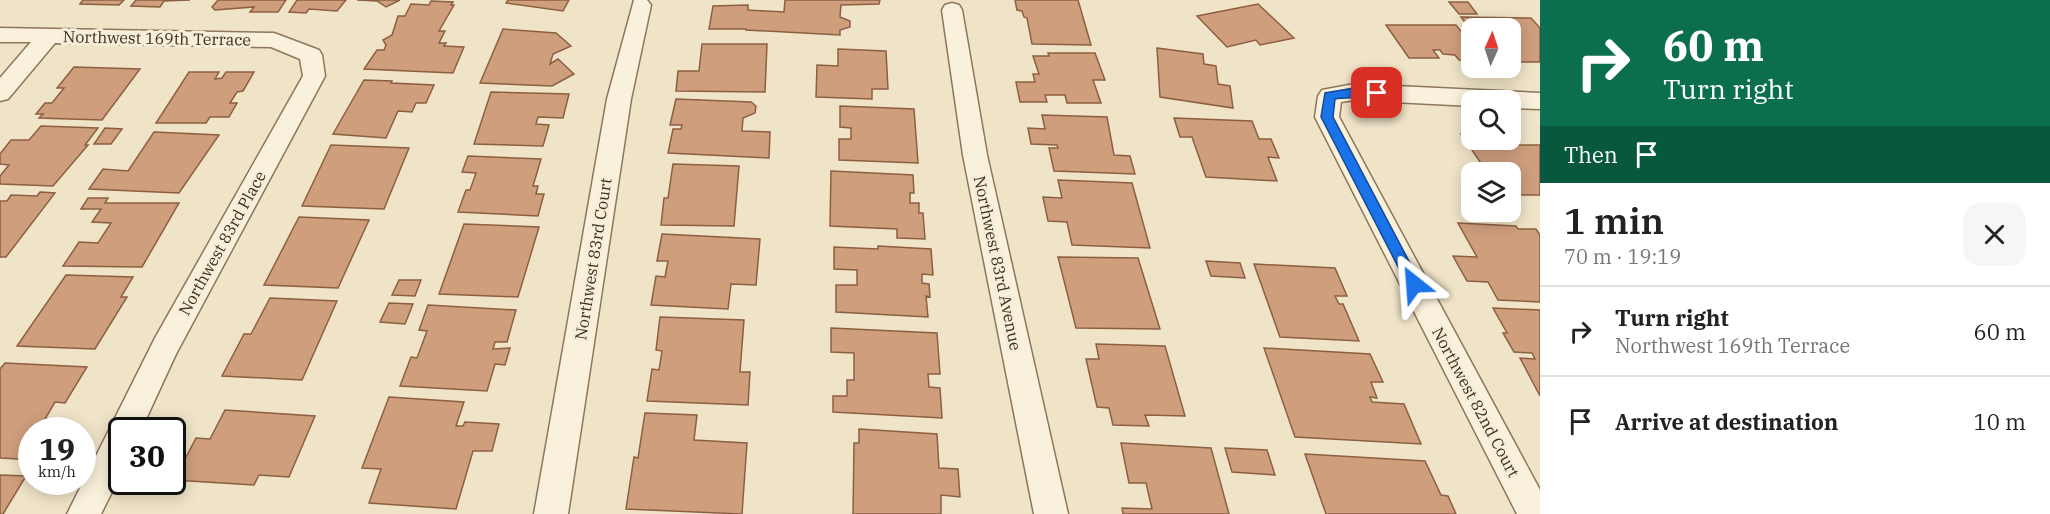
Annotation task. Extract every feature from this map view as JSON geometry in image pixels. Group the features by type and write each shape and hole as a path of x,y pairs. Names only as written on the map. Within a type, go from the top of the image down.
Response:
{"street":[{"name":"Northwest 83rd Court","path":"551,514 619,99 641,5"},
{"name":"Northwest 83rd Avenue","path":"952,10 975,155 1051,514"},
{"name":"Northwest 169th Terrace","path":"0,35 274,40 311,55"},
{"path":"0,93 48,37"},
{"name":"Northwest 83rd Place","path":"131,417 165,347 314,76 311,55"},
{"name":"Northwest 82nd Court","path":"1535,514 1327,117 1330,96 1354,92 1540,101"},
{"path":"84,514 108,465"}],"building":[{"path":"83,0 124,0 119,5 80,4"},
{"path":"136,0 190,0 164,1 160,7 131,6"},
{"path":"218,0 286,0 278,12 250,12 254,7 215,10 212,7"},
{"path":"297,0 346,0 337,11 309,9 306,13 289,12"},
{"path":"357,0 400,0 386,7 377,1"},
{"path":"508,0 569,0 563,11 506,3"},
{"path":"785,0 880,0 879,4 841,5 840,17 850,21 850,27 840,30 840,35 709,29 713,6 748,5 748,10 784,12"},
{"path":"1015,0 1078,0 1091,45 1032,44 1027,18 1024,17 1022,11 1017,10"},
{"path":"431,1 453,2 451,5 454,5 439,31 445,31 439,43 446,43 444,46 464,47 453,73 364,69 377,50 384,50 386,45 383,40 392,35 398,16 405,16 411,4 429,5"},
{"path":"1449,2 1468,2 1477,14 1459,14"},
{"path":"1258,4 1294,38 1260,45 1256,40 1227,47 1197,16"},
{"path":"1461,17 1531,18 1540,28 1540,62 1521,62 1521,18"},
{"path":"1386,25 1456,25 1461,31 1461,60 1455,55 1443,54 1440,50 1433,50 1439,58 1409,58"},
{"path":"503,29 556,33 571,46 553,54 550,64 558,59 574,74 552,86 480,83"},
{"path":"702,44 767,44 765,92 676,91 678,71 699,71"},
{"path":"1157,48 1203,54 1204,64 1216,66 1218,84 1230,86 1233,108 1160,97"},
{"path":"838,49 886,51 888,89 872,89 872,99 816,97 817,65 838,66"},
{"path":"1048,53 1095,53 1105,80 1093,80 1101,103 1067,103 1065,95 1045,95 1047,102 1020,102 1016,82 1035,82 1033,74 1039,74 1033,56 1049,56"},
{"path":"74,67 140,69 102,120 39,118 43,114 36,114 45,103 52,103 64,88 57,88"},
{"path":"189,72 219,72 215,79 222,78 226,72 254,72 243,91 237,92 230,103 237,103 229,117 210,117 206,123 156,123"},
{"path":"364,80 434,85 426,103 416,103 412,112 398,111 386,138 333,134"},
{"path":"491,92 569,94 563,118 538,117 536,124 549,125 543,146 474,144"},
{"path":"676,99 751,102 756,106 755,113 743,118 742,131 770,132 769,158 668,153 673,129 681,129 682,125 670,125"},
{"path":"840,106 914,109 918,163 839,160 839,139 851,139 851,128 840,127"},
{"path":"1042,115 1107,117 1114,155 1130,156 1135,174 1054,171 1049,148 1058,148 1057,145 1031,144 1028,128 1045,129"},
{"path":"1174,118 1252,121 1259,139 1271,139 1279,158 1268,157 1277,181 1206,177 1192,137 1180,137"},
{"path":"41,126 98,128 85,145 88,145 53,186 0,184 0,176 9,165 0,164 0,154 11,140 29,140"},
{"path":"105,128 122,129 111,144 94,144"},
{"path":"154,132 219,135 179,193 89,189 103,169 128,171"},
{"path":"331,145 409,148 384,209 302,206"},
{"path":"1521,145 1540,145 1540,195 1521,195 1521,162 1480,162 1472,150 1521,150"},
{"path":"468,156 541,159 533,186 538,186 536,194 544,194 538,216 458,212 466,190 470,190 476,173 462,172"},
{"path":"673,164 739,166 734,226 661,225 664,198 668,198"},
{"path":"831,171 913,175 914,193 910,193 910,203 919,203 919,213 923,213 925,239 897,238 897,229 830,226"},
{"path":"1058,180 1132,183 1150,248 1072,245 1067,222 1048,221 1043,197 1062,198"},
{"path":"40,192 55,193 6,257 0,257 0,201 7,201 11,195 37,196"},
{"path":"88,198 108,198 105,203 179,203 142,267 63,266 79,242 98,243 111,223 92,222 101,209 81,209"},
{"path":"299,217 369,220 338,288 264,285"},
{"path":"1458,223 1536,229 1540,235 1540,302 1498,300 1488,282 1467,281 1453,256 1477,257"},
{"path":"464,224 539,227 518,297 439,294"},
{"path":"662,234 760,239 756,285 731,284 728,309 651,305 656,276 665,277 668,261 657,261"},
{"path":"878,246 931,249 933,275 922,274 922,283 929,284 930,297 926,296 928,317 836,312 836,285 857,285 857,270 834,269 834,247 878,249"},
{"path":"1058,257 1138,258 1160,329 1076,328"},
{"path":"1206,261 1240,263 1245,278 1211,276"},
{"path":"1254,264 1335,268 1347,296 1335,296 1339,304 1343,304 1359,341 1280,337"},
{"path":"66,275 133,277 121,297 127,297 95,349 17,346"},
{"path":"399,280 421,280 415,296 392,295"},
{"path":"270,298 337,301 302,380 222,376 244,334 251,334"},
{"path":"389,303 413,304 405,324 380,322"},
{"path":"428,305 516,310 507,342 495,342 493,349 510,348 505,365 495,364 487,391 400,386 411,357 417,358 427,331 419,330"},
{"path":"1493,308 1540,310 1540,396 1520,358 1535,359 1532,353 1514,352 1503,333 1507,333"},
{"path":"660,317 744,320 740,372 750,372 748,405 647,401 652,369 659,370 662,351 656,350"},
{"path":"831,328 937,333 940,374 928,374 929,387 940,388 942,418 833,412 833,396 847,396 847,380 854,380 854,353 831,352"},
{"path":"1096,344 1165,346 1185,416 1145,415 1149,426 1113,425 1109,408 1097,407 1086,359 1099,359"},
{"path":"1264,348 1370,354 1383,382 1371,382 1377,398 1370,397 1372,402 1404,404 1421,444 1295,437"},
{"path":"5,363 87,367 65,403 55,402 46,417 18,417 18,459 0,458 0,369"},
{"path":"389,397 464,402 456,426 463,426 465,422 499,424 492,451 473,451 456,509 369,503 381,469 362,468"},
{"path":"225,410 315,416 289,477 259,475 254,485 186,481 186,457 196,438 210,439"},
{"path":"645,413 697,415 694,440 747,443 742,514 626,509 634,457 638,458"},
{"path":"859,429 937,434 939,468 958,469 960,497 941,495 941,514 853,514 854,443 859,443"},
{"path":"1121,443 1211,448 1229,514 1123,514 1122,508 1152,509 1146,483 1129,483"},
{"path":"1225,448 1267,450 1275,475 1232,472"},
{"path":"1305,454 1425,461 1441,495 1448,496 1456,514 1326,514"},
{"path":"0,475 18,476 18,489 3,514 0,514"}],"route":[{"path":"1377,93 1354,92 1330,96 1327,117 1414,284"}]}
